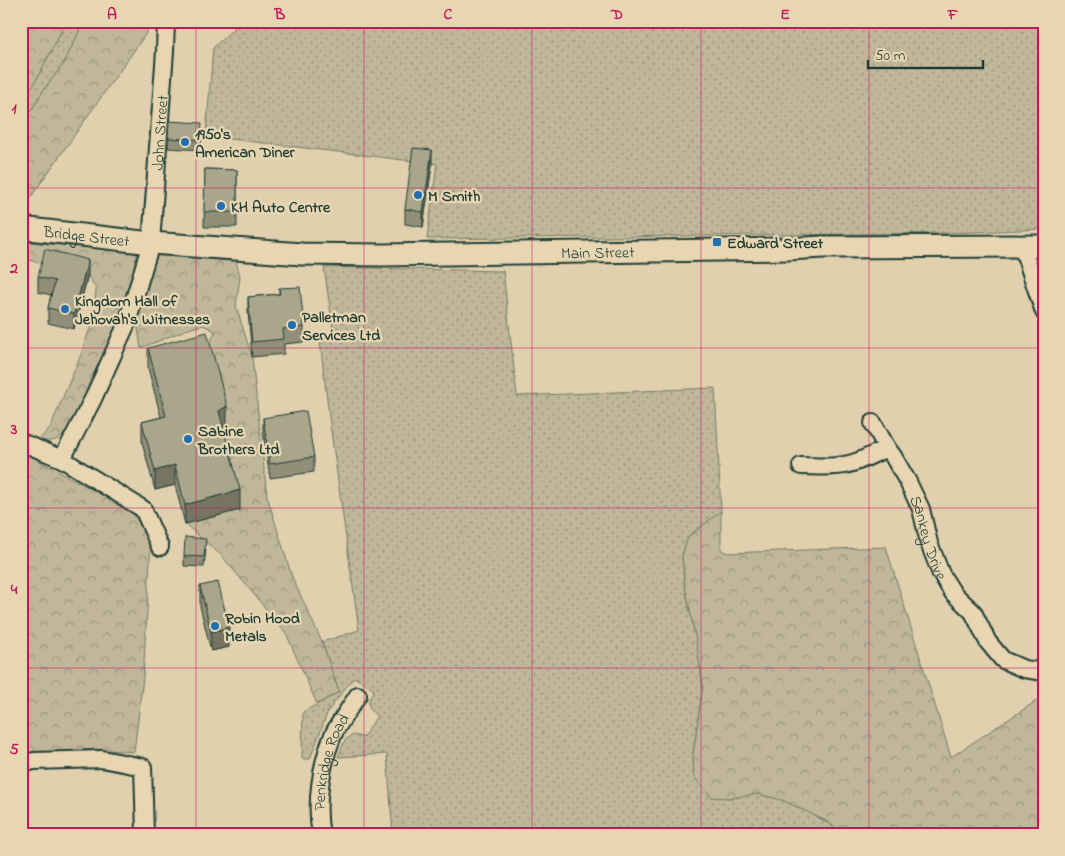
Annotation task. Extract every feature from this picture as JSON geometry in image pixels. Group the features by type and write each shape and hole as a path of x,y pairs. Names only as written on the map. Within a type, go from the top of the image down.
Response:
{"street":[{"name":"John Street","path":"62,459 93,399 127,323 151,243 166,21"},
{"name":"Bridge Street","path":"21,228 151,243"},
{"name":"Main Street","path":"151,243 302,254 381,255 767,250 824,247 1044,246"},
{"path":"1022,246 1044,312"},
{"name":"Sankey Drive","path":"873,423 908,482 921,509 929,543 941,574 953,593 973,612 988,642 1003,660 1024,669 1044,672"},
{"path":"21,442 62,459 143,509 160,547"},
{"path":"800,466 823,467 845,465 887,448"},
{"name":"Penkridge Road","path":"321,835 319,807 327,755 334,734 358,695"},
{"path":"21,764 34,761 102,759 143,767 144,835"}],"green space":[{"path":"21,21 64,21 62,30 34,84 21,101"},
{"path":"64,21 81,21 78,34 64,63 31,111 21,120 21,101 34,84 62,30"},
{"path":"81,21 148,21 147,32 21,211 21,120 31,111 64,63 78,34"},
{"path":"238,21 1044,21 1044,229 950,233 427,239 437,164 206,136 213,48 235,27"},
{"path":"28,242 135,252 138,254 117,327 73,421 60,438 51,441 39,440 50,428 82,352 94,316 96,289 87,274 24,259"},
{"path":"153,255 236,261 240,277 236,306 252,357 267,496 292,577 322,642 339,692 317,704 286,633 222,556 185,524 240,509 227,425 207,351 215,331 203,325 141,348 136,316"},
{"path":"324,267 503,271 517,396 715,388 721,511 688,537 682,556 685,586 703,686 693,754 729,798 756,794 771,796 805,810 845,835 393,835 387,754 338,757 346,740 353,735 363,738 377,716 369,707 370,698 374,690 354,677 328,711 310,759 302,759 303,712 339,692 322,642 359,630 320,341 334,336"},
{"path":"21,451 132,511 151,544 143,678 134,752 96,749 21,754"},
{"path":"721,511 721,550 728,553 886,547 951,757 1044,696 1044,835 845,835 826,821 782,800 758,794 729,798 711,797 694,777 693,754 703,686 685,586 682,556 688,537"}],"building":[{"path":"169,121 202,123 201,140 168,138"},
{"name":"M Smith","path":"413,148 432,150 423,212 405,209"},
{"name":"KH Auto Centre","path":"205,169 237,170 237,212 204,212"},
{"name":"Kingdom Hall of Jehovah's Witnesses","path":"45,249 88,260 74,314 48,308 55,281 38,277"},
{"path":"300,287 304,327 283,329 284,339 252,342 248,297 280,294 279,288"},
{"name":"Sabine Brothers Ltd","path":"207,332 227,406 219,411 240,490 185,505 175,465 155,471 142,422 166,416 148,348"},
{"path":"306,411 314,457 270,464 263,418"},
{"path":"185,537 206,539 204,557 184,556"},
{"path":"218,582 229,627 211,632 200,586"}],"place":[{"name":"1950's American Diner","path":"185,142"},
{"name":"M Smith","path":"418,195"},
{"name":"KH Auto Centre","path":"221,206"},
{"name":"Edward Street","path":"717,242"},
{"name":"Kingdom Hall of Jehovah's Witnesses","path":"65,309"},
{"name":"Palletman Services Ltd","path":"292,325"},
{"name":"Sabine Brothers Ltd","path":"188,439"},
{"name":"Robin Hood Metals","path":"215,626"}]}
